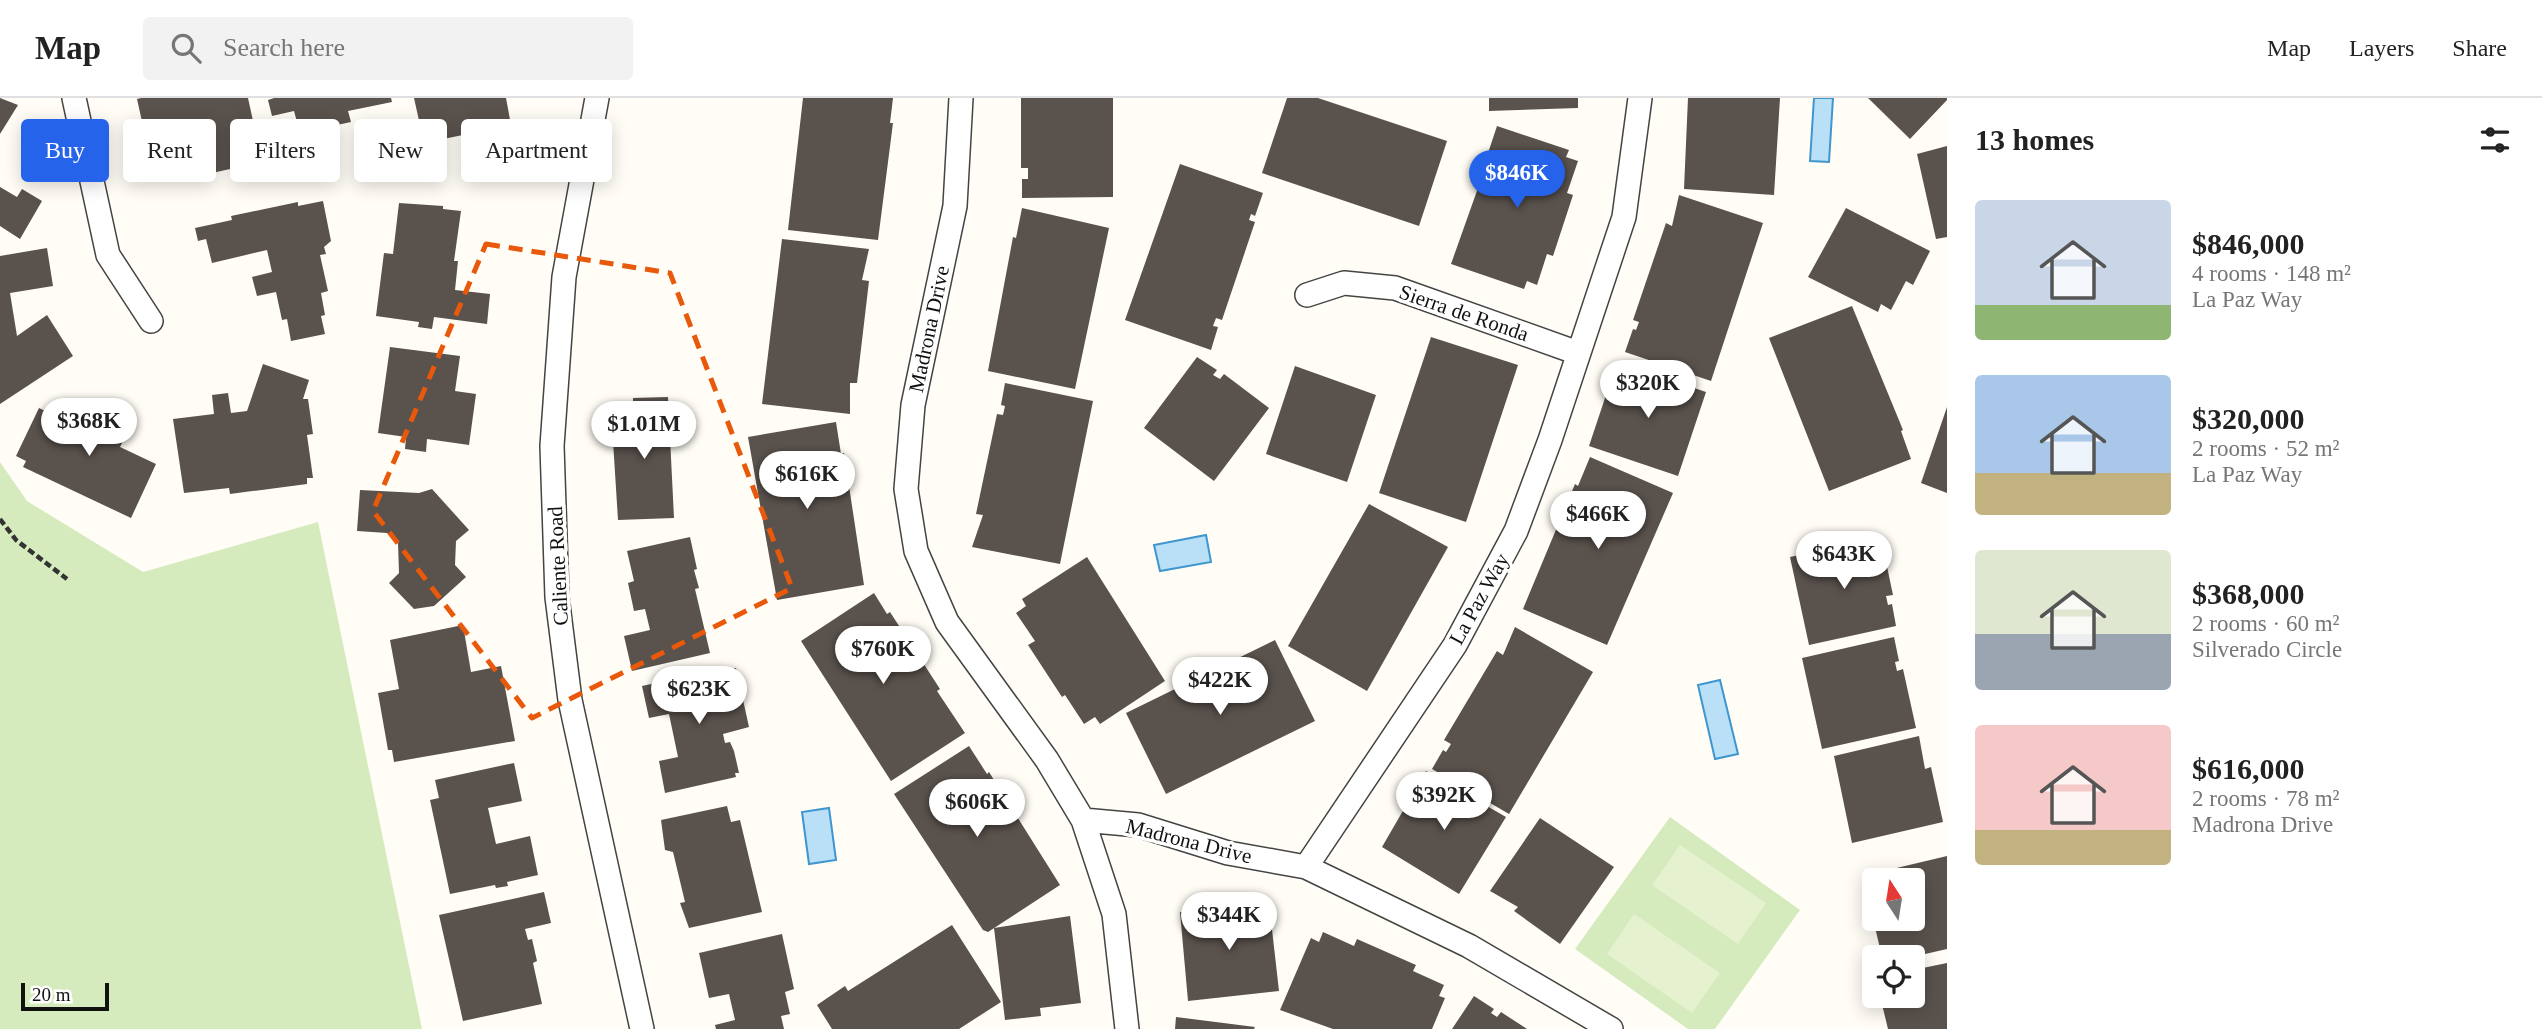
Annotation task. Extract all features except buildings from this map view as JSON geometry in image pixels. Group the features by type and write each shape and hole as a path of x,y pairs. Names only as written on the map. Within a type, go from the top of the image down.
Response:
{"street":[{"path":"74,98 108,255 151,321"},
{"name":"Caliente Road","path":"597,98 564,277 552,446 557,597 570,701 642,1029"},
{"name":"Madrona Drive","path":"961,98 956,206 913,405 906,489 916,551 947,622 1047,760 1083,820 1138,825 1228,853 1306,867 1469,946 1611,1029"},
{"name":"La Paz Way","path":"1306,867 1455,645 1516,531 1624,217 1640,98"},
{"name":"Sierra de Ronda","path":"1307,295 1344,283 1395,288 1578,354"},
{"path":"1083,820 1114,914 1127,1029"}],"path":[{"path":"0,519 16,540 67,579"}],"highlighted area":[{"path":"486,244 670,273 792,588 532,718 373,511"}],"green space":[{"path":"0,462 27,501 143,572 318,522 422,1029 0,1029"},
{"path":"1670,817 1800,910 1715,1029 1688,1029 1575,949"},
{"path":"1680,845 1766,903 1738,944 1652,885"},
{"path":"1634,914 1720,973 1692,1013 1607,954"}],"water":[{"path":"1814,98 1833,98 1829,162 1810,161"},
{"path":"1206,535 1211,562 1160,571 1154,545"},
{"path":"1720,680 1738,754 1715,759 1698,685"},
{"path":"829,808 836,860 809,864 802,812"}]}
